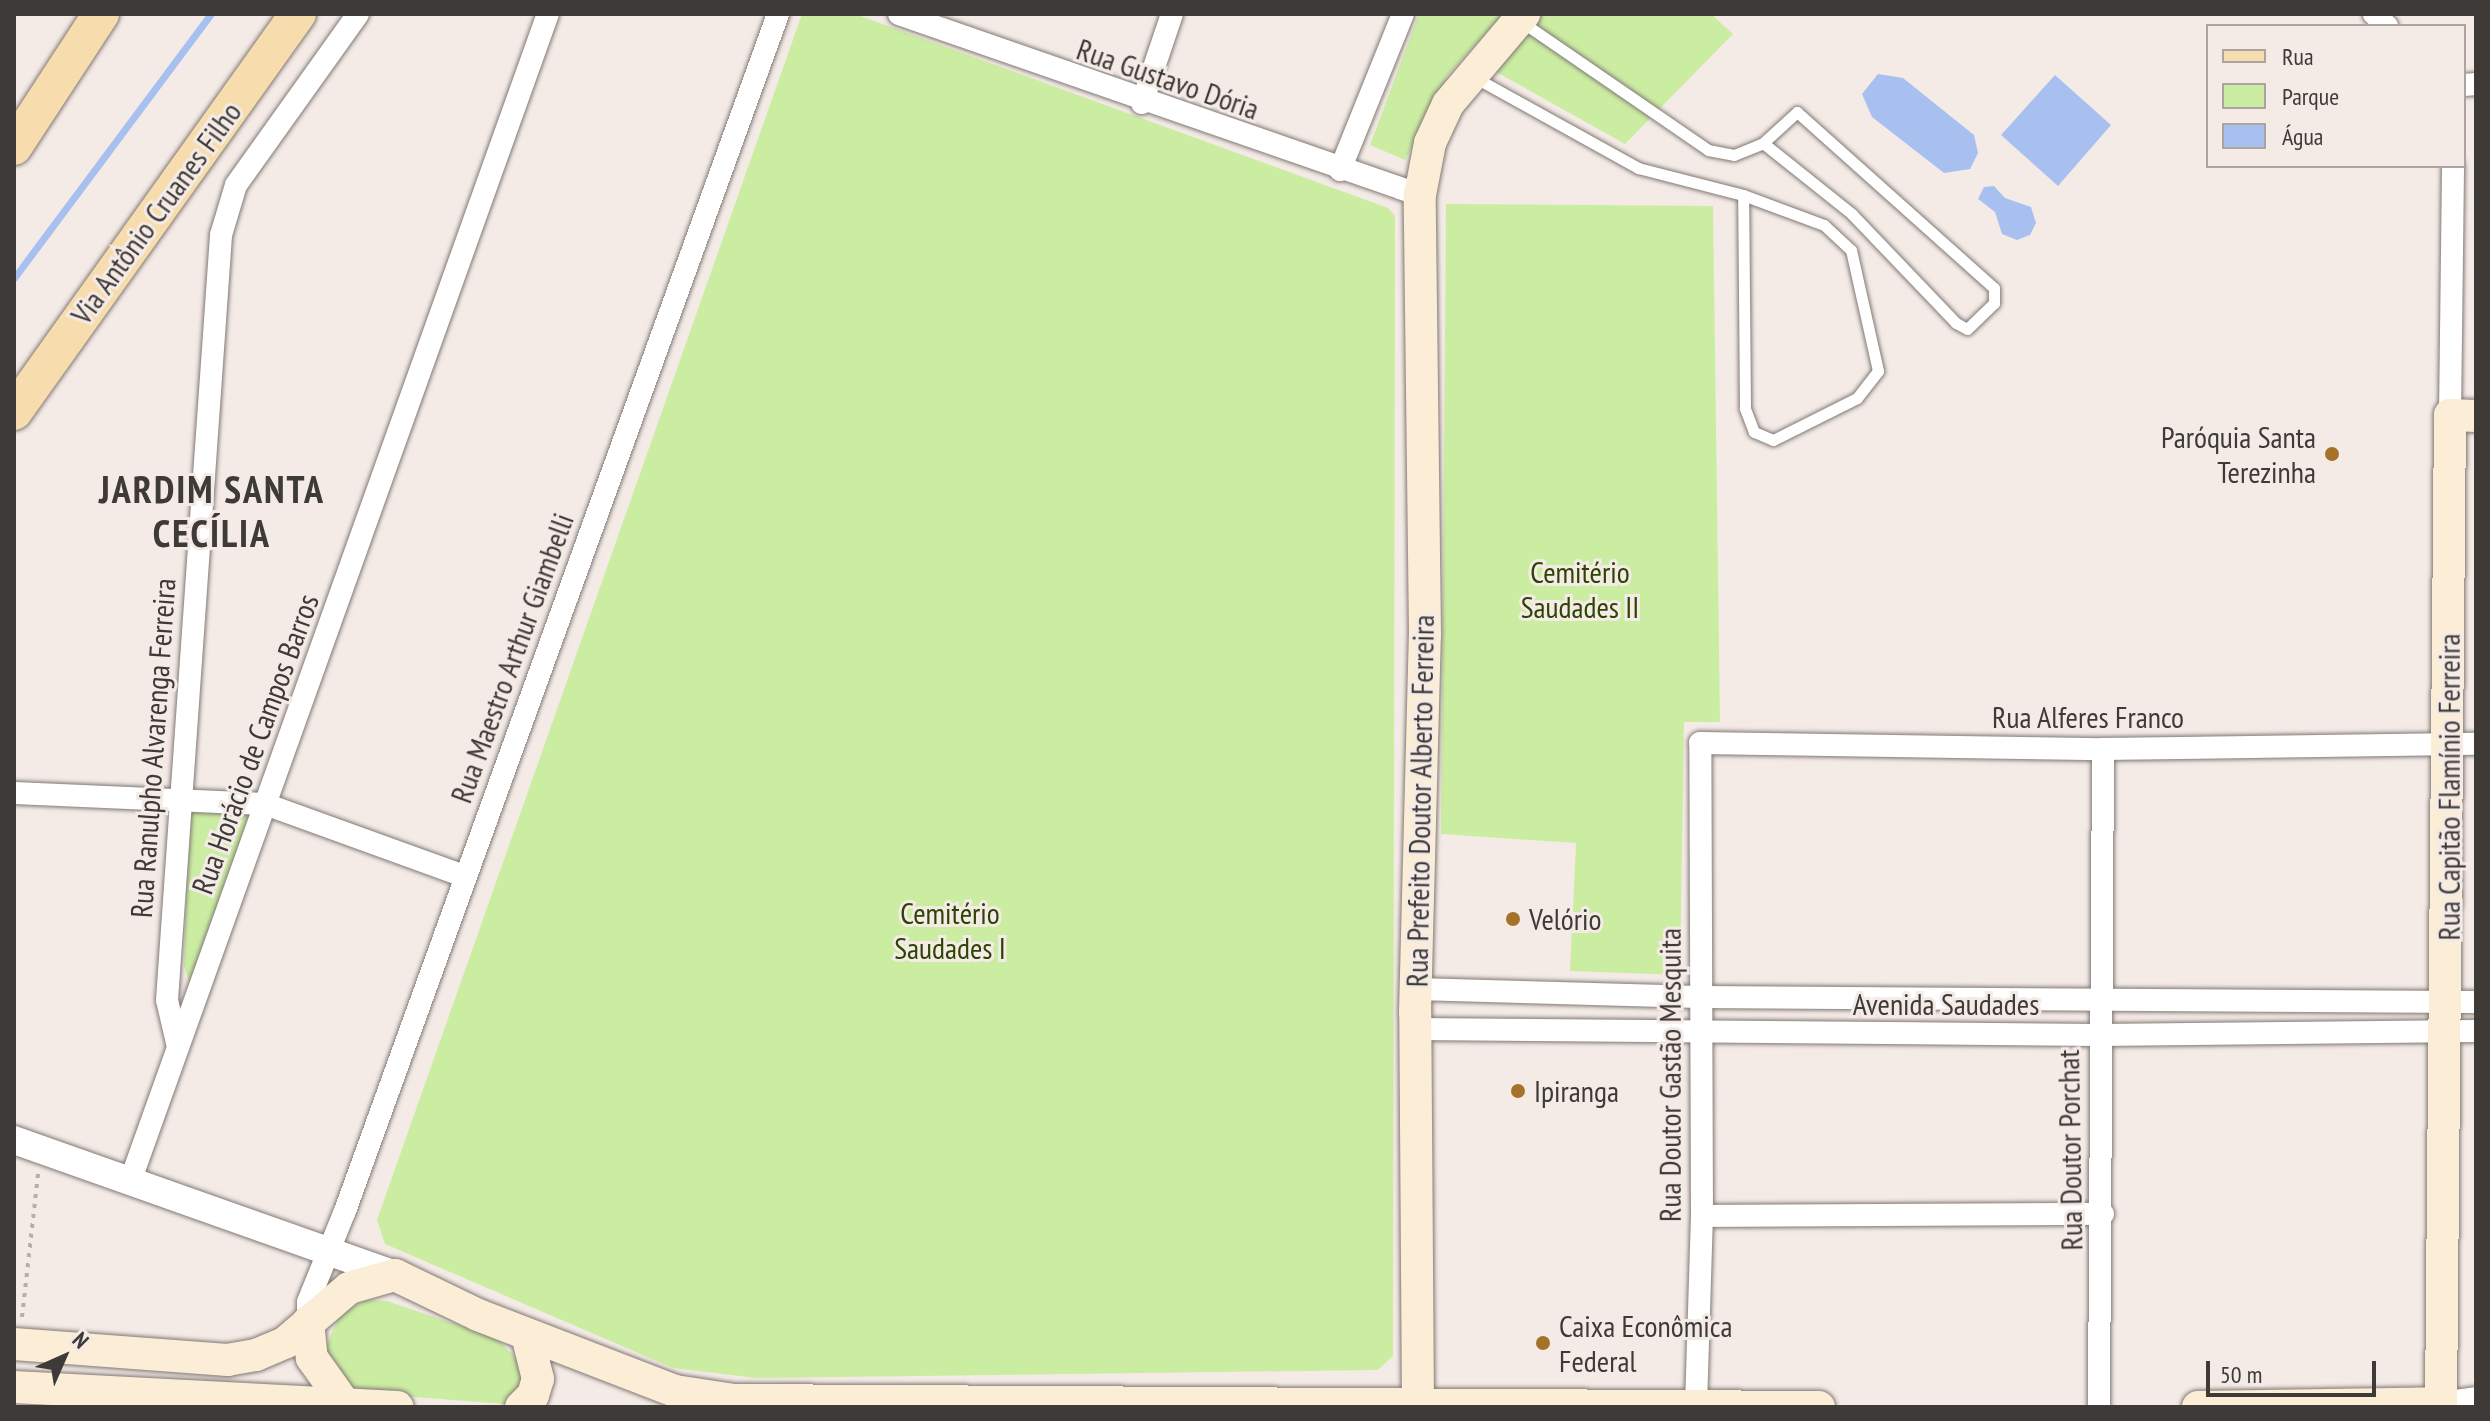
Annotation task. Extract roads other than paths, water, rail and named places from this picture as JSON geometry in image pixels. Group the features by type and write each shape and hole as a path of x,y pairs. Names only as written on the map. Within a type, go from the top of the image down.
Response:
{"main road":[{"path":"14,147 101,14"},
{"name":"Via Antônio Cruanes Filho","path":"14,412 298,14"},
{"name":"Rua Prefeito Doutor Alberto Ferreira","path":"1418,1404 1415,1029 1425,635 1420,195 1430,143 1470,74 1522,17"},
{"name":"Rua Capitão Flamínio Ferreira","path":"2441,1405 2462,1016 2463,416"},
{"path":"17,1344 227,1360 286,1342 349,1288 395,1275 527,1335 675,1391 734,1400 1819,1407"},
{"path":"308,1322 312,1358 344,1403"},
{"path":"521,1407 533,1395 538,1379 527,1335"},
{"path":"14,1387 66,1398 344,1403 397,1407"},
{"path":"2198,1407 2441,1405"}],"street":[{"name":"Rua Ranulpho Alvarenga Ferreira","path":"178,1047 167,1000 221,235 236,185 358,14"},
{"name":"Rua Horácio de Campos Barros","path":"131,1179 548,14"},
{"name":"Rua Maestro Arthur Giambelli","path":"308,1322 308,1302 778,14"},
{"name":"Rua Gustavo Dória","path":"899,14 1142,103 1420,195"},
{"path":"1142,103 1172,14"},
{"path":"1340,170 1403,14"},
{"name":"Rua Capitão Flamínio Ferreira","path":"2453,168 2463,416"},
{"name":"Rua Alferes Franco","path":"1700,743 2103,749 2463,743"},
{"name":"Rua Doutor Gastão Mesquita","path":"1696,1406 1702,1216 1700,743"},
{"name":"Rua Doutor Porchat","path":"2099,1407 2103,1214 2098,1035 2103,749"},
{"path":"14,793 180,803 265,804 464,876"},
{"name":"Avenida Saudades","path":"1416,989 1699,997 2099,1002 2462,1016"},
{"name":"Avenida Saudades","path":"1415,1029 2098,1035 2462,1016"},
{"path":"14,1140 329,1248 395,1275"},
{"path":"1702,1216 2103,1214"},
{"path":"2441,1405 2476,1398"}],"lane":[{"path":"1522,17 1708,150 1734,155 1763,143 1797,112 1994,288 1994,303 1967,329 1956,323 1852,214 1763,143"},
{"path":"1470,74 1638,168 1743,195 1824,225 1851,250 1878,371 1857,398 1773,440 1754,432 1745,408 1743,195"}],"water":[{"path":"1878,74 1903,78 1974,135 1978,153 1970,169 1944,173 1872,117 1862,94"},
{"path":"2055,75 2111,125 2058,186 2001,135"},
{"path":"1994,186 2005,198 2031,207 2036,223 2030,235 2017,240 2002,234 1995,212 1978,199 1984,187"}],"waterway":[{"path":"14,278 211,14"}],"place":[{"name":"Paróquia Santa Terezinha","path":"2332,454"},
{"name":"Velório","path":"1513,919"},
{"name":"Ipiranga","path":"1518,1091"},
{"name":"Caixa Econômica Federal","path":"1543,1343"}],"district":[{"name":"JARDIM SANTA CECÍLIA","path":"212,511"}],"park label":[{"name":"Cemitério Saudades II","path":"1580,589"},
{"name":"Cemitério Saudades I","path":"950,930"}]}
